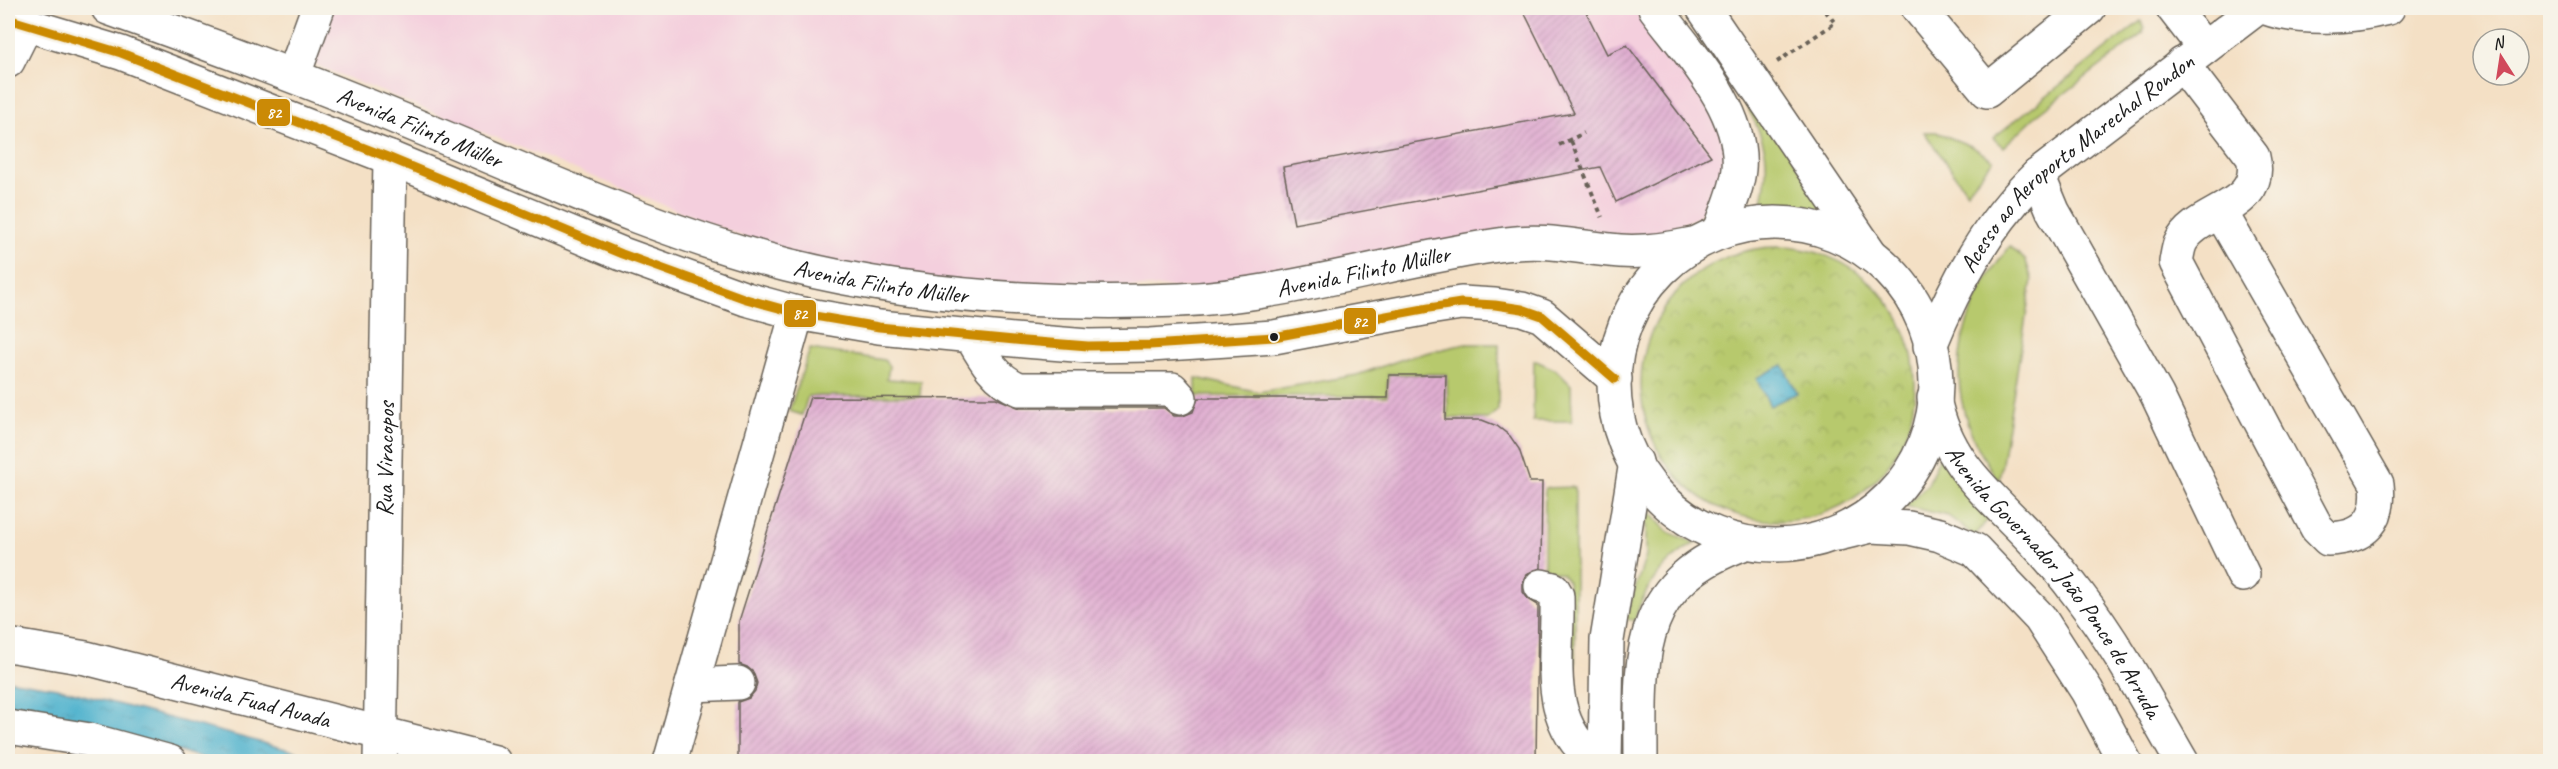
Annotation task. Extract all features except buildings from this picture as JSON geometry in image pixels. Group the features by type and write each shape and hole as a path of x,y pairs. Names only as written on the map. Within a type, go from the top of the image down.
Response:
{"main road":[{"name":"Avenida Filinto Müller","path":"108,8 294,74 640,219 787,265 880,284 945,292 1083,301 1185,300 1296,286 1500,245 1536,240 1558,241 1621,251 1653,251 1707,238 1753,221 1796,224 1829,233 1875,259"},
{"path":"294,74 318,8"},
{"path":"1654,8 1720,98 1736,133 1739,169 1736,190 1707,238 1662,269 1640,297 1623,336 1616,379 1622,430 1636,462 1656,491 1682,514 1712,532 1745,543"},
{"path":"1703,8 1875,259 1909,298 1930,346 1934,398 1924,440 1905,479 1882,505 1838,534"},
{"path":"1918,8 1987,91 2090,8"},
{"path":"2173,8 2193,56 2253,157 2256,171 2252,184 2240,198 2220,211 2189,232 2180,243 2176,262 2317,528 2328,539 2344,539 2362,531 2372,519 2379,505 2377,484 2220,211"},
{"name":"Acesso ao Aeroporto Marechal Rondon","path":"1930,346 1974,253 2019,193 2038,175 2257,8"},
{"path":"2266,8 2286,13 2307,14 2363,14 2388,8"},
{"name":"Avenida Filinto Müller","path":"17,22 121,53 390,158 622,254 746,299 797,313 879,327 1089,346 1214,342 1274,337 1451,305 1495,305 1522,309 1542,316 1616,379"},
{"path":"8,61 17,22"},
{"name":"Rua Viracopos","path":"381,746 390,158"},
{"path":"2038,175 2053,211 2157,395 2243,575"},
{"path":"670,762 797,313"},
{"path":"971,336 996,372 1007,383 1020,389 1172,389 1180,398"},
{"name":"Avenida Governador João Ponce de Arruda","path":"1934,398 1937,417 1957,459 1970,477 2040,548 2079,596 2133,676 2182,762"},
{"path":"1605,762 1606,650 1636,462"},
{"name":"Avenida Governador João Ponce de Arruda","path":"1745,543 1798,545 1871,526 1908,528 1940,535 1975,550 2040,618 2087,691 2125,762"},
{"path":"1641,762 1641,675 1644,652 1658,607 1681,579 1705,560 1745,543"},
{"path":"1541,585 1552,589 1557,596 1556,685 1561,716 1576,742 1598,762"},
{"name":"Avenida Fuad Auada","path":"8,645 86,658 381,746 494,762"},
{"path":"692,685 738,683"},
{"path":"8,727 90,740 170,762"}],"path":[{"path":"1774,64 1834,23 1823,8"},
{"path":"1559,145 1584,133"},
{"path":"1571,141 1603,220"}],"shaded area":[{"path":"326,8 1638,8 1698,87 1723,127 1727,165 1719,196 1696,218 1654,234 1587,236 1223,288 1036,286 911,280 795,258 306,61"}],"green space":[{"path":"2141,21 2144,28 2142,34 2038,114 2003,147 1993,138"},
{"path":"1752,96 1832,217 1802,207 1761,207 1766,164 1763,141 1744,101"},
{"path":"1924,132 1936,132 1971,146 1993,160 1967,192"},
{"path":"2010,246 2026,261 2032,280 1999,481 1980,451 1967,421 1960,392 1959,362 1964,333 1974,304"},
{"path":"1791,247 1831,257 1854,270 1875,287 1892,308 1905,331 1913,357 1915,384 1913,411 1905,437 1892,460 1875,481 1854,498 1831,511 1805,519 1765,521 1725,511 1713,505 1691,490 1672,471 1651,437 1643,411 1641,371 1651,331 1657,319 1672,297 1691,278 1725,257 1751,249"},
{"path":"1465,344 1499,344 1498,411 1488,419 1448,418 1447,374 1388,374 1387,396 1196,396 1196,378 1259,392 1357,375 1412,356"},
{"path":"810,349 884,360 889,366 887,379 921,381 920,396 808,396 802,415 789,411"},
{"path":"1534,360 1556,370 1571,385 1572,421 1533,421"},
{"path":"1940,456 1988,519 1975,536 1948,516 1905,506 1928,484"},
{"path":"1575,487 1575,672 1568,672 1568,582 1562,574 1544,568 1545,488"},
{"path":"1646,508 1668,532 1695,543 1674,558 1657,575 1644,596 1635,620 1625,619 1646,556"}],"water":[{"path":"1783,365 1797,393 1770,406 1756,378"},
{"path":"8,680 57,688 331,761 213,761 84,725 8,712"}],"transit line":[{"name":"82","path":"8,19 121,53 390,158 622,254 746,299 797,313 879,327 1088,346 1150,345 1274,337 1461,303 1495,305 1522,309 1542,316 1615,379"}]}
